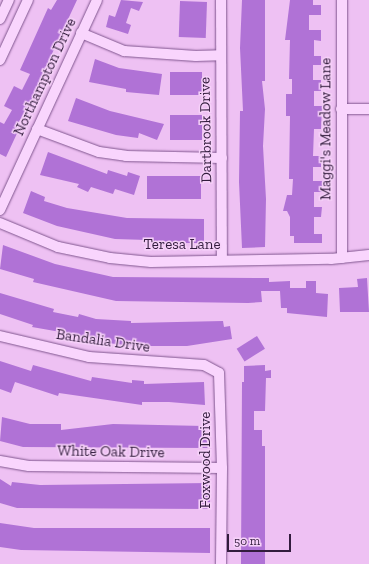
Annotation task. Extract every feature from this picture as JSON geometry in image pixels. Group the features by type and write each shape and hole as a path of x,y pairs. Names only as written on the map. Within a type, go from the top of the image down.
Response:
{"street":[{"path":"0,19 9,0"},
{"path":"0,60 28,0"},
{"name":"Northampton Drive","path":"0,210 97,0"},
{"name":"Dartbrook Drive","path":"220,0 222,260"},
{"name":"Maggi's Meadow Lane","path":"342,0 342,258"},
{"path":"81,33 124,51 181,56 220,55"},
{"path":"341,109 369,109"},
{"path":"37,129 99,152 126,156 222,158"},
{"name":"Teresa Lane","path":"0,223 58,247 110,258 151,262 342,258 369,255"},
{"name":"Bandalia Drive","path":"0,336 96,358 204,365"},
{"name":"Foxwood Drive","path":"204,365 214,368 221,378 222,468 220,564"},
{"name":"White Oak Drive","path":"0,461 29,466 222,468"}],"building":[{"path":"57,0 77,0 36,88 38,89 17,125 20,127 6,157 0,154 0,122 4,124 12,110 4,106 14,86 22,90 30,74 20,70 48,8 51,10"},
{"path":"121,0 143,2 139,11 131,8 126,23 131,25 128,34 106,27 109,15 115,17"},
{"path":"242,0 265,0 265,81 262,81 265,109 263,146 266,199 265,247 242,248 239,182 240,111 243,111 240,48"},
{"path":"290,0 313,0 313,5 321,5 321,15 309,15 309,30 321,30 321,41 314,40 314,56 321,56 321,65 313,65 313,80 321,80 321,91 314,91 314,106 322,106 321,129 314,129 313,156 321,156 321,167 313,167 313,181 322,181 322,192 314,192 314,207 322,207 321,217 314,217 314,234 322,234 322,243 294,243 294,236 290,236 290,217 287,211 283,211 287,195 292,195 293,179 289,179 290,116 286,116 286,94 292,94 292,79 289,79 290,40 285,40"},
{"path":"180,1 207,2 206,38 179,37"},
{"path":"95,59 119,68 162,74 159,95 126,92 126,89 89,82"},
{"path":"170,72 202,72 202,95 170,95"},
{"path":"76,98 110,111 164,124 157,140 139,133 138,138 116,135 68,121"},
{"path":"170,115 202,115 202,140 170,140"},
{"path":"48,152 107,174 108,170 127,176 128,172 140,176 134,195 115,189 113,194 91,187 88,192 77,187 79,184 40,175"},
{"path":"147,176 201,176 201,199 147,199"},
{"path":"31,191 45,197 44,201 67,208 127,218 204,219 204,243 147,243 147,240 115,239 57,226 23,213"},
{"path":"3,245 55,264 113,277 269,278 269,282 290,281 290,288 306,288 306,281 316,281 316,293 328,294 327,317 287,313 287,308 281,308 280,291 261,291 262,302 248,303 116,301 33,282 34,279 0,269"},
{"path":"367,278 369,312 340,312 339,288 358,287 357,279"},
{"path":"0,293 54,309 53,312 78,317 79,314 96,319 131,321 131,323 223,321 224,327 230,326 232,339 187,346 136,346 87,341 72,334 32,327 33,325 0,314"},
{"path":"257,336 265,349 245,361 237,349"},
{"path":"0,361 31,371 33,365 91,381 92,377 132,383 132,380 144,381 144,384 204,382 205,405 169,402 142,402 142,405 59,393 58,396 15,382 11,393 0,389"},
{"path":"265,365 265,371 271,370 271,378 266,378 265,411 254,411 254,430 262,430 262,446 265,446 265,564 241,564 242,382 244,382 244,366"},
{"path":"2,417 30,424 61,424 61,430 113,424 204,426 208,448 23,447 0,441"},
{"path":"0,479 11,486 12,482 40,485 210,483 210,509 17,508 0,503"},
{"path":"0,523 34,528 210,528 210,553 21,550 0,547"}]}
